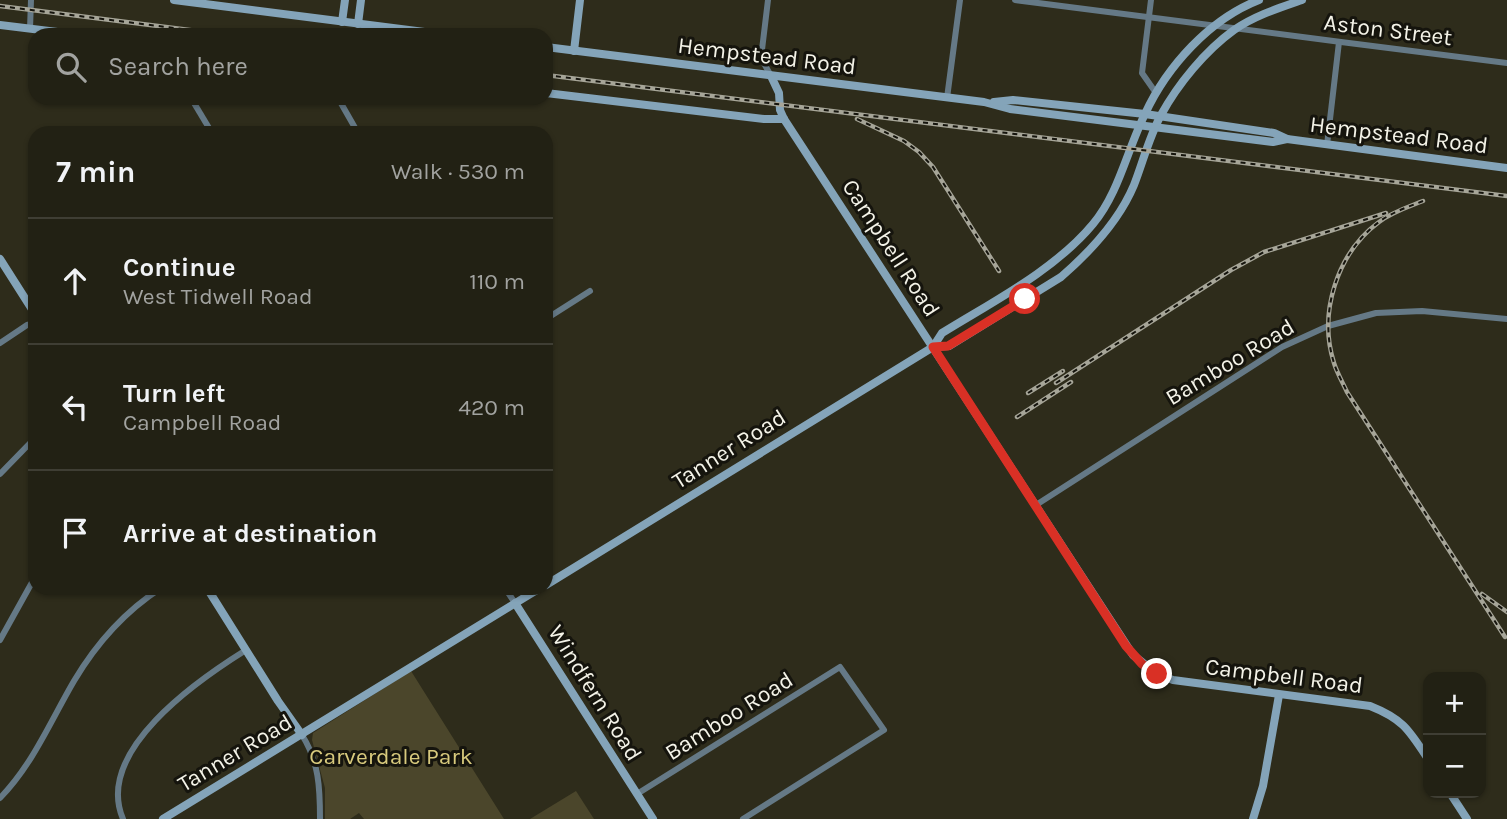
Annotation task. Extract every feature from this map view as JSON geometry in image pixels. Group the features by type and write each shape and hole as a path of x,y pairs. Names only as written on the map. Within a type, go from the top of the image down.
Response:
{"main road":[{"path":"174,0 390,28"},
{"path":"342,22 345,0"},
{"path":"358,24 361,0"},
{"path":"574,51 580,0"},
{"path":"933,347 943,333 1061,256 1094,223 1110,198 1144,114 1156,93 1194,44 1229,15 1259,0"},
{"path":"933,347 948,346 1061,277 1107,230 1134,185 1160,116 1206,55 1235,30 1264,14 1302,0"},
{"path":"0,25 28,29"},
{"name":"Hempstead Road","path":"553,48 947,98 984,102 1013,100 1043,108 1156,127 1273,142 1287,139"},
{"name":"Campbell Road","path":"771,76 779,93 780,110 784,119 1126,646 1142,664 1173,680 1370,706 1391,714 1407,728 1423,752"},
{"path":"553,94 764,119 784,119"},
{"name":"Hempstead Road","path":"1043,108 1160,116 1274,133 1287,139 1327,145 1507,168"},
{"path":"1241,138 1243,128"},
{"path":"0,259 28,303"},
{"path":"1016,287 1025,299"},
{"name":"Tanner Road","path":"553,581 933,347"},
{"path":"211,595 302,735"},
{"name":"Tanner Road","path":"163,819 528,595"},
{"name":"Windfern Road","path":"515,603 653,819"},
{"path":"1253,819 1264,786 1279,695"},
{"path":"1453,798 1467,819"}],"street":[{"path":"30,28 31,0"},
{"path":"768,0 761,58 771,76"},
{"path":"947,98 960,0"},
{"name":"Aston Street","path":"1015,0 1507,63"},
{"path":"1151,0 1142,73 1156,93"},
{"path":"1327,145 1339,42"},
{"path":"195,105 208,126"},
{"path":"342,105 354,126"},
{"path":"553,315 590,291"},
{"name":"Bamboo Road","path":"1036,505 1282,347 1328,326 1376,313 1422,311 1507,319"},
{"path":"0,343 28,325"},
{"path":"0,474 28,445"},
{"path":"0,640 28,590"},
{"path":"0,799 36,752 74,681 101,640 152,595"},
{"name":"Windfern Road","path":"510,595 515,603"},
{"path":"123,819 117,797 120,779 134,749 183,694 246,650"},
{"name":"Bamboo Road","path":"637,794 840,667 884,730 743,819"},
{"path":"302,735 315,760 318,773 320,819"}],"green space":[{"name":"Carverdale Park","path":"411,671 504,819 364,819 359,813 350,819 325,819 325,788 312,740 313,733"},
{"path":"576,791 594,819 530,819"}],"railway":[{"path":"0,6 174,28"},
{"path":"553,76 1507,196"},
{"path":"857,119 904,141 919,152 933,167 999,271"},
{"path":"1423,201 1384,218 1364,235 1352,250 1342,267 1330,305 1330,344 1335,367 1347,392 1505,637"},
{"path":"1056,383 1231,270 1264,252 1386,213"},
{"path":"1028,393 1063,371"},
{"path":"1017,417 1071,382"},
{"path":"1482,594 1507,612"}],"route":[{"path":"1025,299 948,346 933,347 1126,646 1142,664 1157,674"}]}
